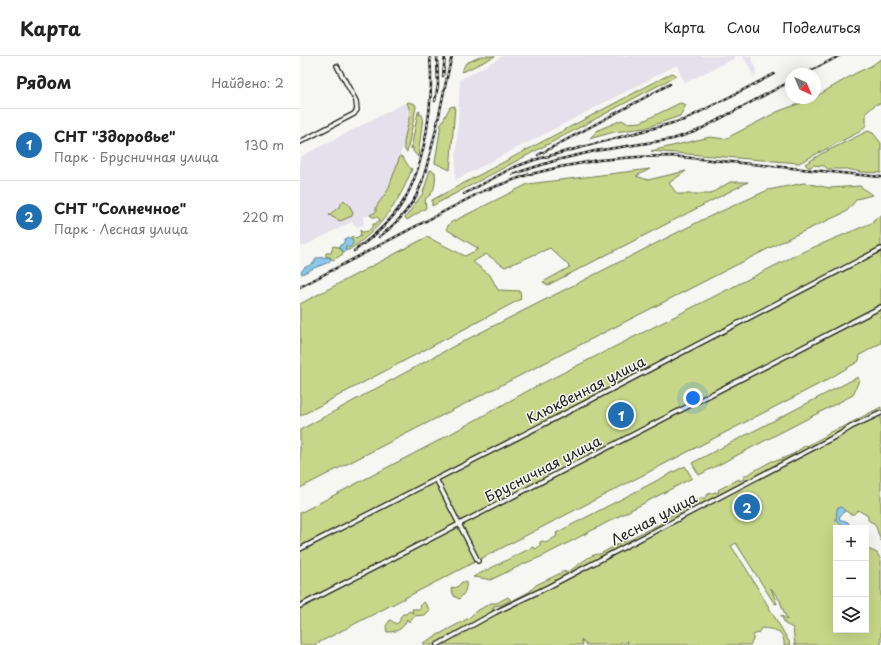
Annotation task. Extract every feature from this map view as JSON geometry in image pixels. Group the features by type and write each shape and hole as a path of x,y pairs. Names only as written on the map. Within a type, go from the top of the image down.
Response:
{"street":[{"path":"300,142 354,114 357,110 356,101 337,66"},
{"name":"Клюквенная улица","path":"300,549 881,249"},
{"name":"Брусничная улица","path":"300,606 881,307"},
{"name":"Лесная улица","path":"437,645 496,612 548,587 851,427 881,413"},
{"path":"436,479 478,561"}],"shaded area":[{"path":"503,56 734,56 735,58 684,83 677,65 455,180 460,80"},
{"path":"743,56 750,56 756,67 755,78"},
{"path":"405,103 408,104 407,136 388,190 379,203 378,210 368,216 363,217 364,224 357,227 352,222 302,247 300,243 300,157"}],"green space":[{"path":"482,56 495,56 461,72 466,63"},
{"path":"881,59 881,104 876,104 866,113 866,125 861,131 799,163 651,151 710,137 725,139 779,111 798,104 821,104 821,93"},
{"path":"672,73 676,76 432,206 432,200"},
{"path":"408,102 415,104 416,107 406,152 404,148 404,141 409,119"},
{"path":"680,103 686,105 680,116 645,128 614,132 589,139 598,130 622,120 627,123 641,122"},
{"path":"455,106 450,170 435,163 441,124 450,107"},
{"path":"420,111 419,115 421,114 423,117 418,157 413,151 413,147 411,149 418,112"},
{"path":"868,131 873,133 881,143 881,173 861,172 847,169 828,169 824,166 813,165 808,167 805,164 821,154"},
{"path":"400,156 404,158 408,166 412,169 401,194 379,224 360,242 349,250 346,250 345,247 353,240 350,238 352,236 356,239 361,236 360,230 362,232 368,231 373,224 380,220 377,217 370,215 376,212 376,207 388,190"},
{"path":"650,169 636,176 648,180 686,171 669,183 677,194 710,194 730,182 748,182 548,285 543,282 570,267 550,248 505,267 486,254 473,262 490,275 498,290 520,291 521,299 300,416 300,304 427,237 465,256 479,249 446,229 450,223 528,184"},
{"path":"430,170 435,172 435,184 431,194 425,199 426,208 407,220 405,218 423,193"},
{"path":"804,183 830,188 860,186 872,195 857,199 846,212 791,237 300,488 300,430 454,346 702,220 768,190"},
{"path":"344,200 353,212 352,216 340,221 329,215 339,207"},
{"path":"881,215 881,343 860,355 859,361 825,381 314,645 300,645 300,513 436,442 533,388 800,253 874,222 873,220"},
{"path":"333,246 339,247 343,254 333,260 330,257 326,257 326,253 331,253"},
{"path":"858,377 859,380 853,395 699,475 692,463"},
{"path":"881,407 881,541 875,524 868,520 868,516 858,510 854,514 850,514 840,507 836,520 841,525 833,525 833,633 869,633 869,549 877,553 881,560 881,645 795,645 793,628 785,624 781,615 787,620 780,601 771,588 777,604 774,603 736,543 731,546 744,565 791,645 784,645 783,636 777,631 761,628 758,633 753,635 753,640 750,645 627,645 628,641 624,644 621,642 619,645 586,645 581,639 583,645 425,645 423,643 469,618 475,612 491,603 497,603 508,597 511,600 501,605 494,606 492,611 529,592 536,585 565,571 566,573 570,571 587,558 600,554 660,524 677,512 678,514 682,512 682,508 700,498 705,498 708,494 717,493 719,492 718,490 739,479 740,481 744,479 743,477 772,461 779,460 793,454 830,432 843,427"},
{"path":"685,466 692,478 543,556 490,580 473,577 533,547 536,549 540,545 540,542 543,541 546,543 557,536 556,533"},
{"path":"462,582 466,582 466,590 459,599 454,596 451,589 453,587 456,588"},
{"path":"424,602 430,610 425,615 414,616 409,622 407,619 400,629 387,632 386,626 390,620 396,624 400,621 400,617 403,614 406,614 409,611 413,613 412,609 420,609 421,604"}],"water":[{"path":"348,237 353,241 353,244 349,248 346,246 345,247 345,252 339,247"},
{"path":"330,257 331,260 327,263 302,274 301,272 304,268 314,263 316,258"},
{"path":"841,507 845,511 839,519 848,522 849,525 841,525 836,520 837,508"}],"railway":[{"path":"354,251 375,235 387,223 403,202 411,187 423,150 427,131 431,92 430,56"},
{"path":"435,101 438,85 437,56"},
{"path":"443,76 445,56"},
{"path":"379,237 404,213 419,189 432,148 452,56"},
{"path":"816,68 839,56"},
{"path":"464,194 512,168 534,160 684,120 774,74"},
{"path":"538,155 670,84"},
{"path":"513,174 557,160 595,151 673,139 697,131 785,84"},
{"path":"300,287 483,191 527,175 560,167 599,160 671,156 881,177"}],"place":[{"name":"СНТ \"Здоровье\"","path":"621,415"},
{"name":"СНТ \"Солнечное\"","path":"747,507"}]}
